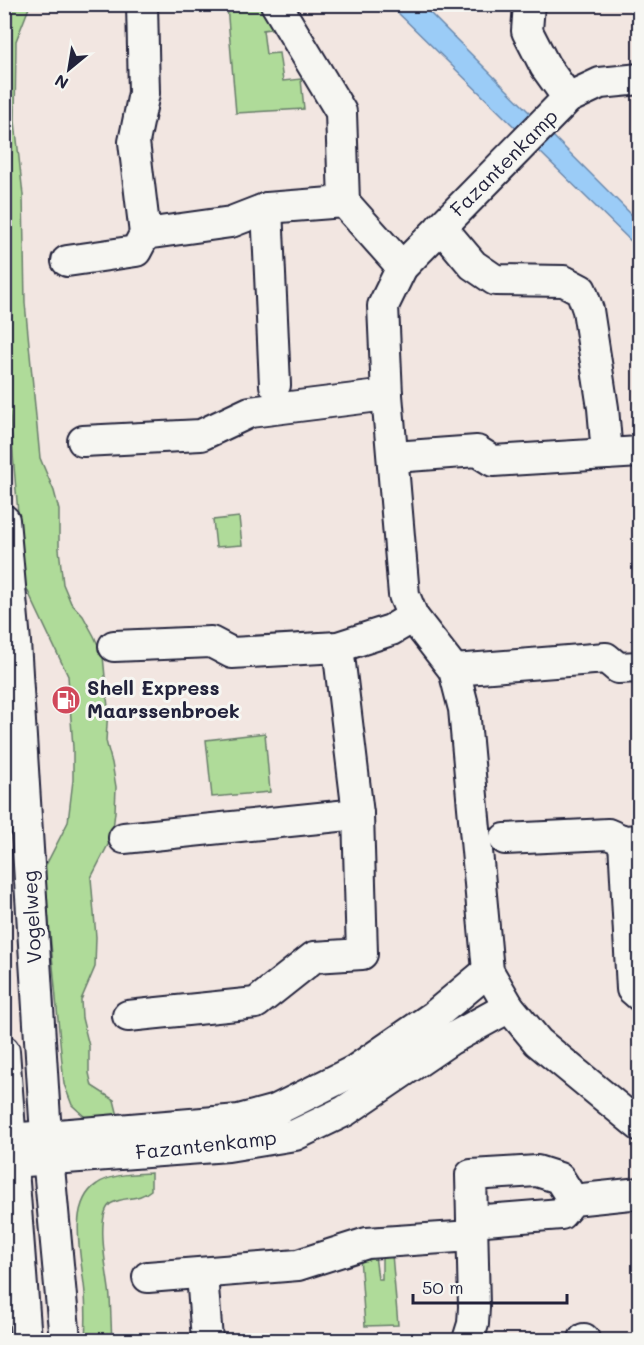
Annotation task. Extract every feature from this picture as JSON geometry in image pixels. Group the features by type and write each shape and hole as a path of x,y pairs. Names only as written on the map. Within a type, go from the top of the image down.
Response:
{"street":[{"path":"67,261 136,251 145,234 134,142 144,93 142,4"},
{"path":"276,4 341,112 344,202 402,267"},
{"name":"Fazantenkamp","path":"529,4 527,31 545,66 557,109"},
{"name":"Fazantenkamp","path":"639,79 600,83 557,109 402,267 383,306 387,395 404,595 413,618 454,670 464,709 488,971 509,1007 538,1042 639,1126"},
{"path":"145,234 231,222 267,208 344,202"},
{"path":"267,208 275,385"},
{"name":"Fazantenkamp","path":"441,227 473,265 495,280 564,281 580,290 588,310 608,454"},
{"path":"83,441 201,435 250,412 387,395"},
{"path":"394,457 477,451 493,461 639,452"},
{"name":"Vogelweg","path":"4,520 15,642 47,1147 64,1341"},
{"path":"114,646 211,642 232,653 338,646 391,630 413,618"},
{"path":"128,1016 256,1002 314,957 362,954 358,814 338,646"},
{"path":"454,670 606,658 618,668 639,667"},
{"path":"124,838 358,814"},
{"path":"505,839 608,834 632,841 632,989 639,996"},
{"name":"Fazantenkamp","path":"47,1147 239,1120 276,1110 354,1071 434,1016 488,971"},
{"name":"Fazantenkamp","path":"47,1147 228,1146 295,1134 345,1112 451,1039 509,1007"},
{"path":"4,1051 26,1341"},
{"path":"11,1151 47,1147"},
{"path":"468,1341 473,1324 474,1307 471,1175 537,1171 559,1178 573,1200"},
{"path":"148,1277 298,1265 367,1243 561,1214 573,1200 639,1194"},
{"path":"202,1274 207,1341"}],"green space":[{"path":"8,5 30,5 16,41 15,121 23,195 25,303 40,458 54,491 59,510 59,549 63,584 71,603 83,616 103,656 108,708 106,741 116,787 112,837 91,878 96,937 95,967 81,1000 82,1018 89,1046 89,1073 92,1086 114,1100 118,1116 85,1117 72,1105 64,1084 44,869 68,822 73,780 73,748 68,676 24,583 4,350 4,32"},
{"path":"263,5 278,28 263,30 266,54 279,53 283,81 301,79 304,109 236,113 227,6"},
{"path":"239,517 242,545 216,547 213,520"},
{"path":"265,733 270,792 212,797 206,740"},
{"path":"151,1173 151,1190 141,1196 112,1203 106,1209 103,1232 112,1340 85,1340 85,1294 78,1235 81,1206 87,1193 97,1184 109,1178"},
{"path":"392,1254 398,1325 365,1326 360,1257 375,1255 378,1279 382,1279 382,1255"}],"water":[{"path":"390,5 422,5 639,222 639,249"}],"place":[{"name":"Shell Express Maarssenbroek","path":"66,700"}]}
